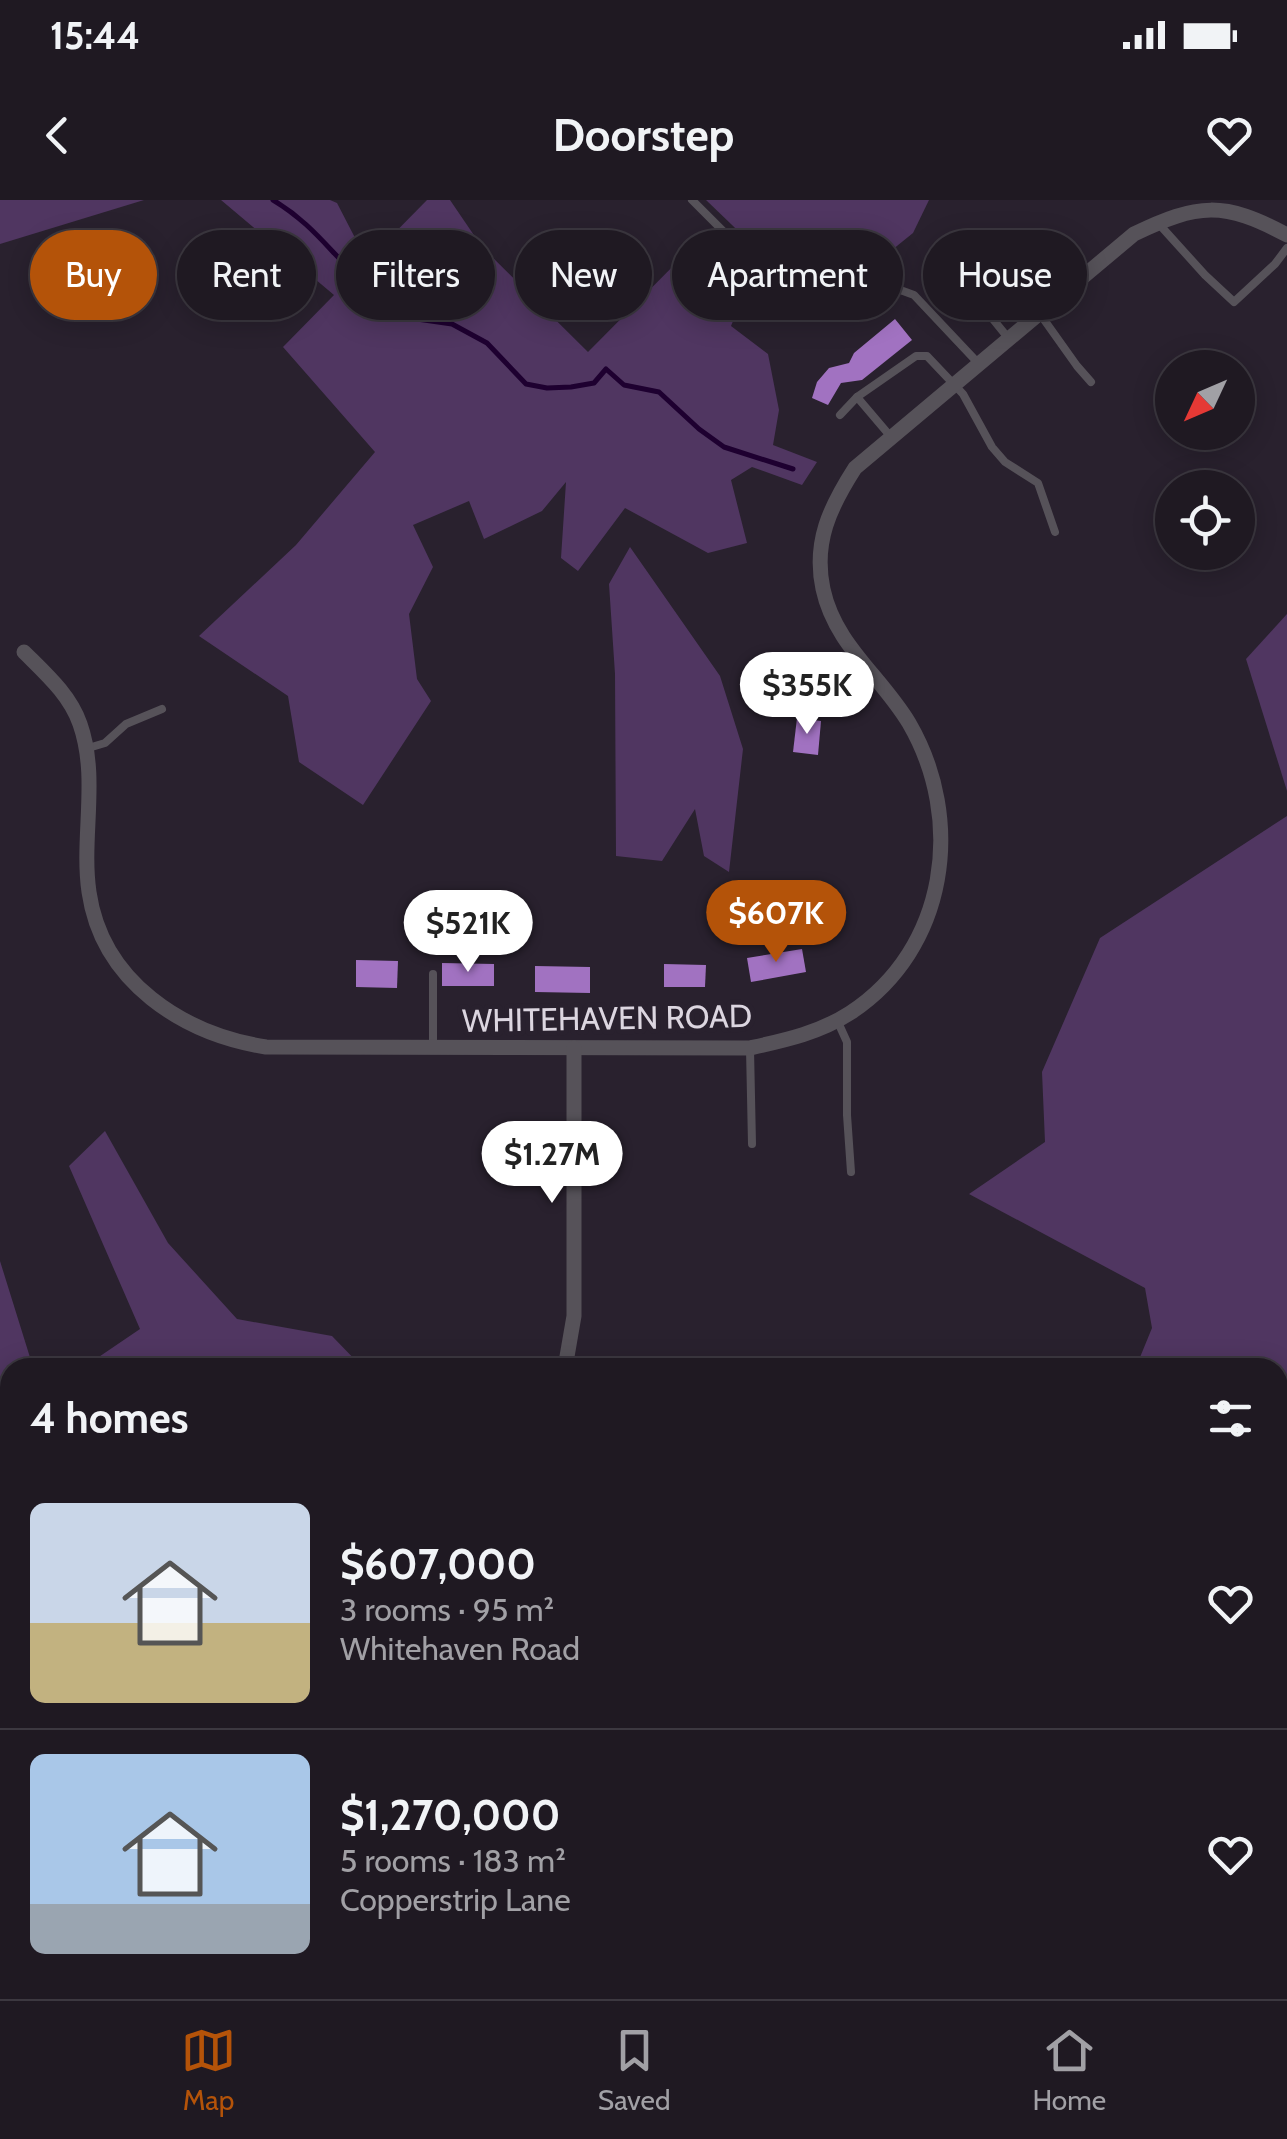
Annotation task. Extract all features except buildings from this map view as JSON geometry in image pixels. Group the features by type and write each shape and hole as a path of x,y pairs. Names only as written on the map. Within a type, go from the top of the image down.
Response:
{"street":[{"name":"WHITEHAVEN ROAD","path":"1087,274 1134,234 1174,214 1215,209 1249,214 1287,235"},
{"name":"WHITEHAVEN ROAD","path":"24,652 59,687 80,724 88,768 89,892 102,938 127,976 158,1005 202,1031 232,1042 266,1047 434,1048 750,1048 812,1034 884,986 925,927 937,888 943,842 934,774 908,721 846,643 822,588 820,550 830,506 855,468 1031,320"},
{"path":"567,1358 574,1316 574,1048"}],"lane":[{"path":"692,200 774,282 826,288 892,287 914,296 978,364"},
{"path":"1158,222 1204,276 1234,302 1287,248"},
{"path":"994,320 1009,338"},
{"path":"1045,320 1091,382"},
{"path":"840,414 857,397 916,356 927,356 956,383 992,447 1005,462 1038,484 1055,532"},
{"path":"857,397 891,437"},
{"path":"84,749 106,743 126,724 162,709"},
{"path":"433,974 434,1048"},
{"path":"838,1020 847,1042 846,1114 851,1172"},
{"path":"750,1048 752,1144"}],"shaded area":[{"path":"0,200 144,200 46,230 30,230 30,235 0,244"},
{"path":"221,200 337,203 351,230 336,230 336,320 495,320 495,260 515,280 515,320 556,320 588,352 620,320 652,320 652,287 672,267 672,320 733,320 731,326 768,354 779,410 773,445 817,462 802,485 752,467 731,480 747,543 708,553 625,508 578,571 561,558 566,482 542,511 484,539 469,501 413,525 433,567 409,614 417,679 431,701 363,805 299,762 288,696 199,636 296,545 375,452 283,347 309,320 316,320 316,313 334,295 316,280 316,230 257,230"},
{"path":"427,200 450,200 470,230 397,230"},
{"path":"706,200 929,200 913,233 903,241 903,230 737,230"},
{"path":"630,547 720,676 743,749 729,872 704,856 695,809 662,861 616,856 615,674 609,584"},
{"path":"1287,614 1287,791 1246,659"},
{"path":"1287,816 1287,1358 1140,1358 1152,1328 1145,1288 969,1194 1045,1142 1042,1072 1100,938"},
{"path":"105,1131 168,1243 237,1319 332,1336 353,1358 97,1358 140,1329 69,1166"},
{"path":"0,1261 30,1358 0,1358"}],"waterway":[{"path":"273,200 310,228 403,317 452,324 487,343 526,384 547,388 594,383 606,369 624,385 659,392 724,447 793,469"}]}
